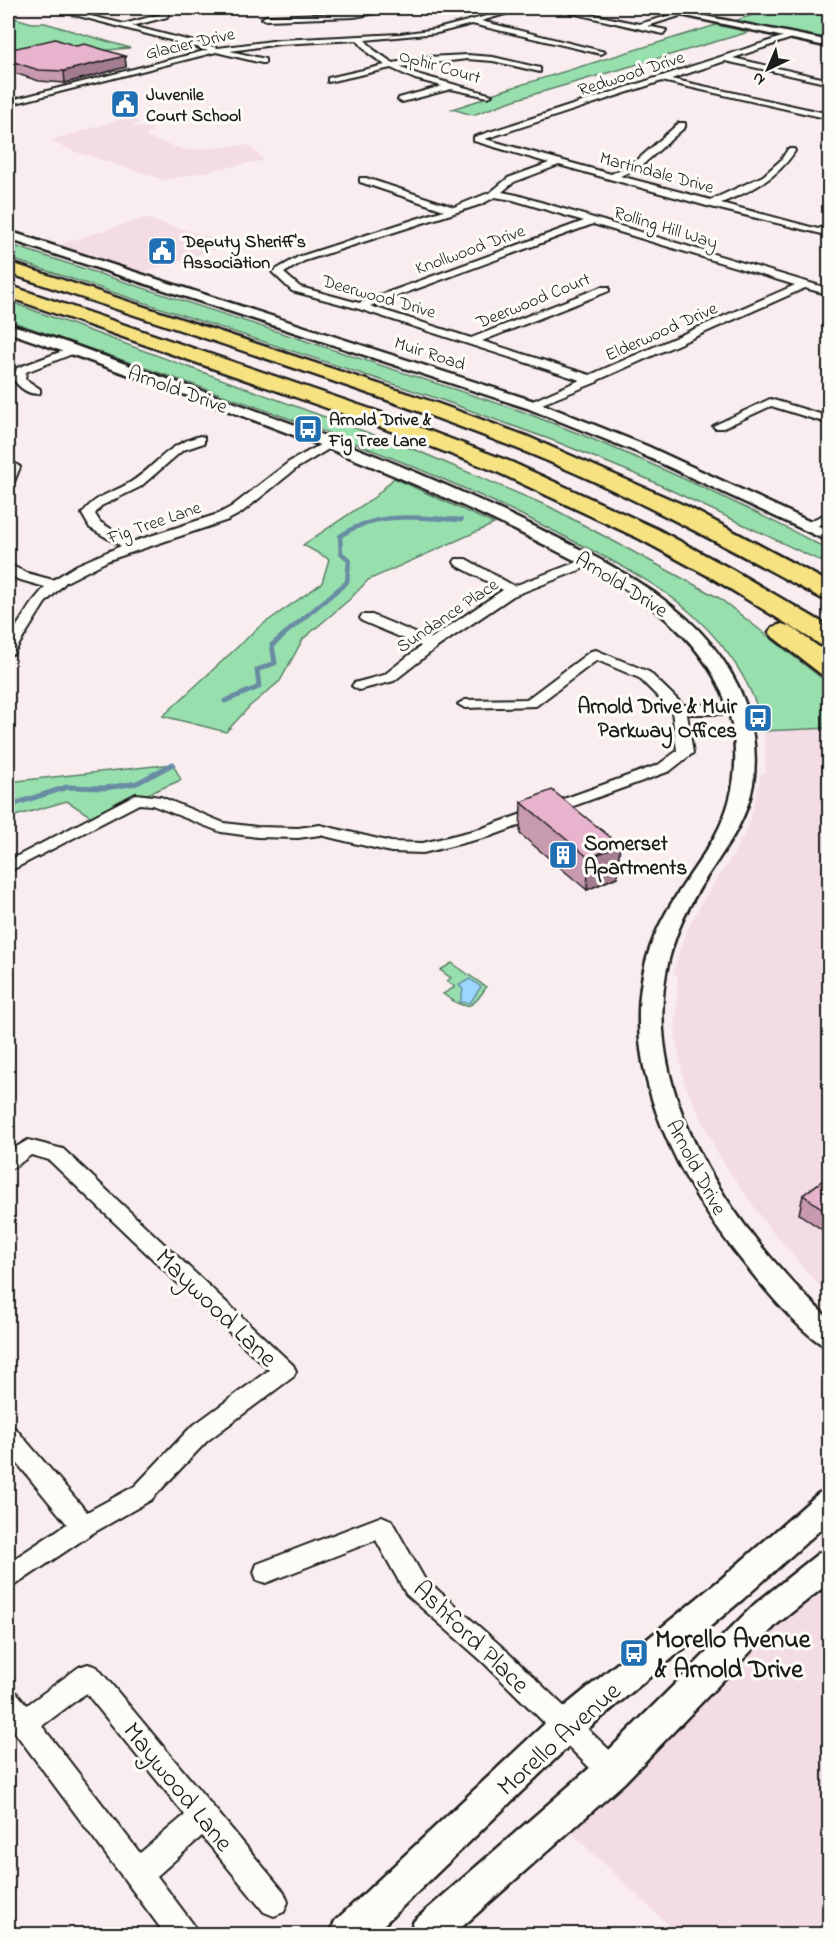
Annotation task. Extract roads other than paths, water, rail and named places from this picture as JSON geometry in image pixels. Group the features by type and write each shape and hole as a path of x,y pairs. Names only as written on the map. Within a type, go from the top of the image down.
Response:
{"highway":[{"path":"8,267 417,404 518,441 670,508 826,590"},
{"path":"8,291 438,440 559,490 680,550 830,639"},
{"path":"680,550 711,579 830,668"}],"street":[{"path":"52,8 262,61"},
{"path":"122,26 164,15 168,8"},
{"path":"264,8 270,26"},
{"path":"266,18 354,15 400,8"},
{"name":"Glacier Drive","path":"8,104 216,50 280,42 428,32 524,8"},
{"path":"554,8 663,32"},
{"path":"581,14 601,8"},
{"path":"653,8 830,45"},
{"path":"639,27 682,14"},
{"path":"472,22 601,52"},
{"path":"275,34 280,42"},
{"name":"Redwood Drive","path":"477,139 792,37"},
{"name":"Ophir Court","path":"359,38 370,53 388,66 488,95"},
{"path":"331,80 388,66 461,57 489,58 537,70"},
{"path":"724,59 830,82"},
{"path":"658,79 830,117"},
{"path":"402,100 453,86"},
{"path":"611,177 636,166 682,125"},
{"name":"Martindale Drive","path":"477,139 557,163 819,232 830,228"},
{"path":"710,204 761,183 784,164 791,151"},
{"name":"Deerwood Drive","path":"557,163 512,180 494,194 453,210 301,259 277,272 296,289 360,306 592,380"},
{"path":"363,180 453,210"},
{"name":"Rolling Hill Way","path":"494,194 514,197 590,222 830,292"},
{"name":"Knollwood Drive","path":"360,306 590,222"},
{"name":"Muir Road","path":"8,236 532,405 642,449 830,537"},
{"name":"Elderwood Drive","path":"532,405 803,285"},
{"name":"Deerwood Court","path":"473,341 605,289"},
{"name":"Arnold Drive","path":"8,328 331,444 464,498 590,561 631,585 662,606 693,634 715,661 739,709 745,736 746,764 732,821 685,896 668,928 653,980 650,1013 657,1078 667,1112 684,1150 727,1222 778,1287 830,1337"},
{"path":"36,391 19,379 21,370 71,351"},
{"path":"719,426 770,402 830,421"},
{"path":"134,548 95,525 88,514 97,503 136,484 179,447 200,440"},
{"name":"Fig Tree Lane","path":"8,651 46,594 67,575 89,563 224,517 293,465 331,444"},
{"path":"8,482 14,467"},
{"path":"807,525 830,516"},
{"name":"Sundance Place","path":"359,686 388,678 431,645 514,591 590,561"},
{"path":"460,562 514,591"},
{"path":"8,568 22,576 55,585"},
{"path":"368,618 431,645"},
{"path":"8,867 136,799 155,800 221,827 257,832 298,833 320,830 391,847 423,848 485,833 664,768 685,753 680,711 644,675 596,654 531,703 465,704"},
{"path":"680,711 739,709"},
{"name":"Maywood Lane","path":"8,1162 28,1147 56,1154 285,1371 199,1434 143,1493 84,1526 8,1576"},
{"path":"8,1436 84,1526"},
{"name":"Morello Avenue","path":"348,1935 566,1726 732,1589 830,1502"},
{"name":"Ashford Place","path":"266,1572 382,1527 415,1586 492,1654 612,1771"},
{"path":"427,1935 612,1771 766,1614 830,1563"},
{"name":"Maywood Lane","path":"183,1935 16,1713 88,1676 274,1902"},
{"path":"137,1874 204,1817"}],"water":[{"path":"470,979 481,987 470,1003 460,1002 463,990 459,985"}],"waterway":[{"path":"281,637 347,582 349,560 341,553 340,536 368,522 398,517 461,520"},
{"path":"225,701 259,687 257,670 275,663 272,645 283,636"},
{"path":"8,806 67,787 105,788 137,783 173,764"}],"place":[{"name":"Juvenile Court School","path":"125,104"},
{"name":"Deputy Sheriff's Association","path":"162,251"},
{"name":"Arnold Drive & Fig Tree Lane","path":"308,429"},
{"name":"Arnold Drive & Muir Parkway Offices","path":"758,718"},
{"name":"Somerset Apartments","path":"563,855"},
{"name":"Morello Avenue & Arnold Drive","path":"634,1653"}]}
